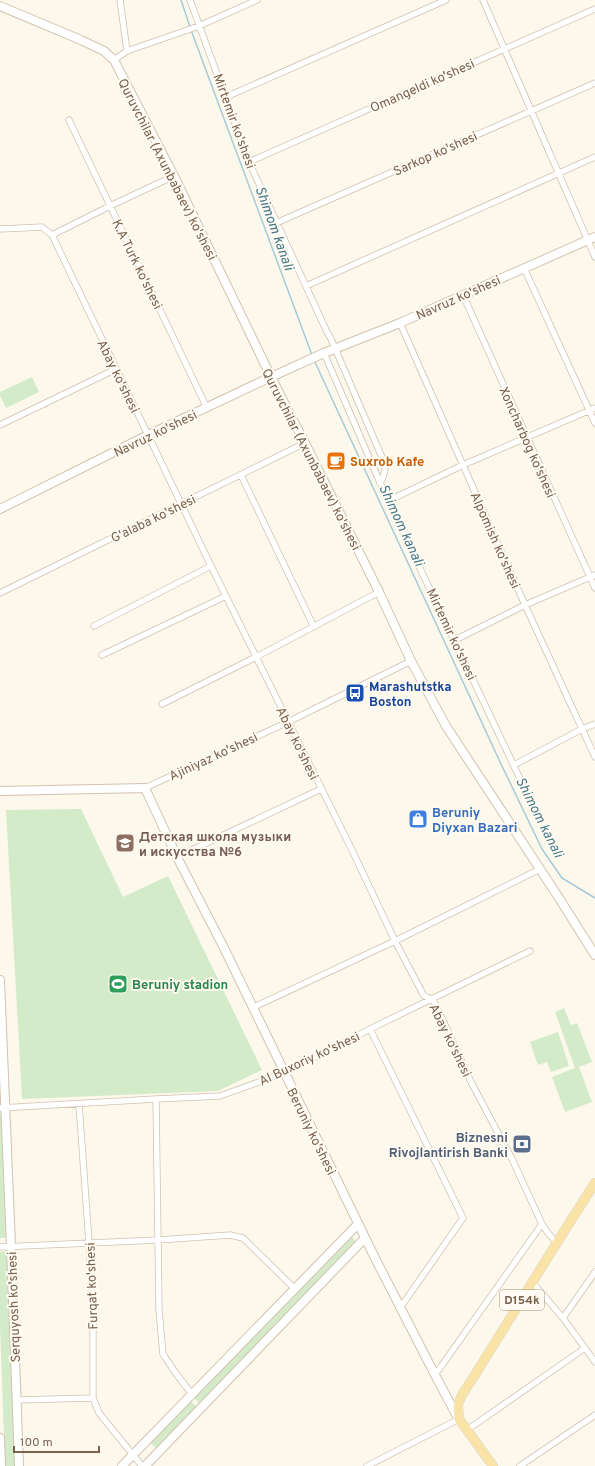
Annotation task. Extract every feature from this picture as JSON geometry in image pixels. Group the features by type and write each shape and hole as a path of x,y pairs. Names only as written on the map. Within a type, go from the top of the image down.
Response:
{"main road":[{"name":"D154k","path":"459,1419 458,1405 462,1395 533,1283 556,1242 595,1183"},
{"name":"Beruniy ko'shesi","path":"459,1419 490,1465"}],"street":[{"path":"120,0 127,51"},
{"name":"Mirtemir ko'shesi","path":"190,0 249,162 335,349 386,467 386,473 380,483"},
{"path":"114,60 127,51 199,26 257,0"},
{"path":"226,97 446,0"},
{"path":"483,0 558,173 591,239 595,257"},
{"name":"Quruvchilar (Axunbabaev) ko'shesi","path":"0,6 81,40 104,51 114,60 174,176 271,377 379,592 411,661 446,726 595,955"},
{"name":"Omangeldi ko'shesi","path":"249,162 595,9"},
{"name":"Sarkop ko'shesi","path":"276,223 595,83"},
{"name":"K.A Turk ko'shesi","path":"69,120 207,408"},
{"path":"306,286 595,157"},
{"path":"0,229 42,227 52,235 174,176"},
{"name":"Abay ko'shesi","path":"52,235 181,505 395,941 424,996 432,999 471,1082 512,1159 542,1224 556,1242"},
{"name":"Navruz ko'shesi","path":"0,509 148,435 271,377 322,354 400,323 591,239"},
{"path":"524,268 592,410 595,423"},
{"name":"Xoncharbog ko'shesi","path":"463,294 526,438 593,576 595,588"},
{"name":"Alpomish ko'shesi","path":"400,323 525,605 595,757"},
{"name":"Mirtemir ko'shesi","path":"322,354 388,501 532,804"},
{"path":"0,425 116,369"},
{"path":"388,501 463,465 592,410"},
{"name":"G'alaba ko'shesi","path":"0,593 305,443"},
{"path":"241,475 314,627"},
{"path":"94,626 211,566"},
{"path":"454,640 525,605 593,576"},
{"path":"162,704 256,657 379,592"},
{"path":"102,655 226,596"},
{"name":"Ajiniyaz ko'shesi","path":"0,791 145,788 288,722 411,661"},
{"path":"514,765 582,729 595,724"},
{"name":"Beruniy ko'shesi","path":"145,788 177,857 224,948 358,1224 400,1308 459,1419"},
{"path":"177,857 321,789"},
{"path":"252,1008 395,941 540,869"},
{"name":"Al Buxoriy ko'shesi","path":"3,1108 220,1096 284,1073 370,1029 530,951"},
{"name":"Serquyosh ko'shesi","path":"0,980 3,1108 12,1246 19,1466"},
{"path":"370,1029 463,1218 400,1308"},
{"path":"156,1099 159,1310 163,1354 192,1394"},
{"name":"Furqat ko'shesi","path":"79,1104 89,1243 92,1309 93,1398 99,1413 144,1466"},
{"path":"122,1466 358,1224"},
{"path":"435,1375 542,1224"},
{"path":"0,1247 158,1240 230,1235 243,1238 295,1289"},
{"path":"144,1466 365,1238"},
{"path":"563,1318 595,1272"},
{"path":"533,1283 563,1318 595,1362"},
{"path":"467,1430 585,1348"},
{"path":"16,1400 93,1398"},
{"path":"520,1466 595,1415"},
{"path":"367,1466 459,1419"},
{"path":"0,1438 1,1466"}],"green space":[{"path":"32,377 39,392 6,408 0,396 0,392"},
{"name":"Beruniy stadion","path":"81,809 123,897 168,876 262,1070 218,1091 22,1099 6,810"},
{"path":"564,1008 571,1025 577,1023 592,1062 579,1067 592,1102 565,1112 552,1077 575,1068 555,1012"},
{"path":"558,1032 569,1066 551,1072 547,1062 538,1065 530,1042"},
{"path":"1,1114 6,1238 0,1238"},
{"path":"352,1236 356,1243 200,1404 194,1398"},
{"path":"7,1251 16,1466 5,1466 0,1327 0,1252"},
{"path":"190,1401 197,1407 156,1449 150,1442"}],"waterway":[{"name":"Shimom kanali","path":"181,0 190,27"},
{"name":"Shimom kanali","path":"191,30 312,355"},
{"name":"Shimom kanali","path":"314,360 501,764 542,849 562,878 595,898"}],"place":[{"name":"Suxrob Kafe","path":"336,461"},
{"name":"Marashutstka Boston","path":"355,693"},
{"name":"Beruniy Diyxan Bazari","path":"418,819"},
{"name":"Детская школа музыки и искусства №6","path":"125,843"},
{"name":"Beruniy stadion","path":"118,984"},
{"name":"Biznesni Rivojlantirish Banki","path":"522,1144"}]}
